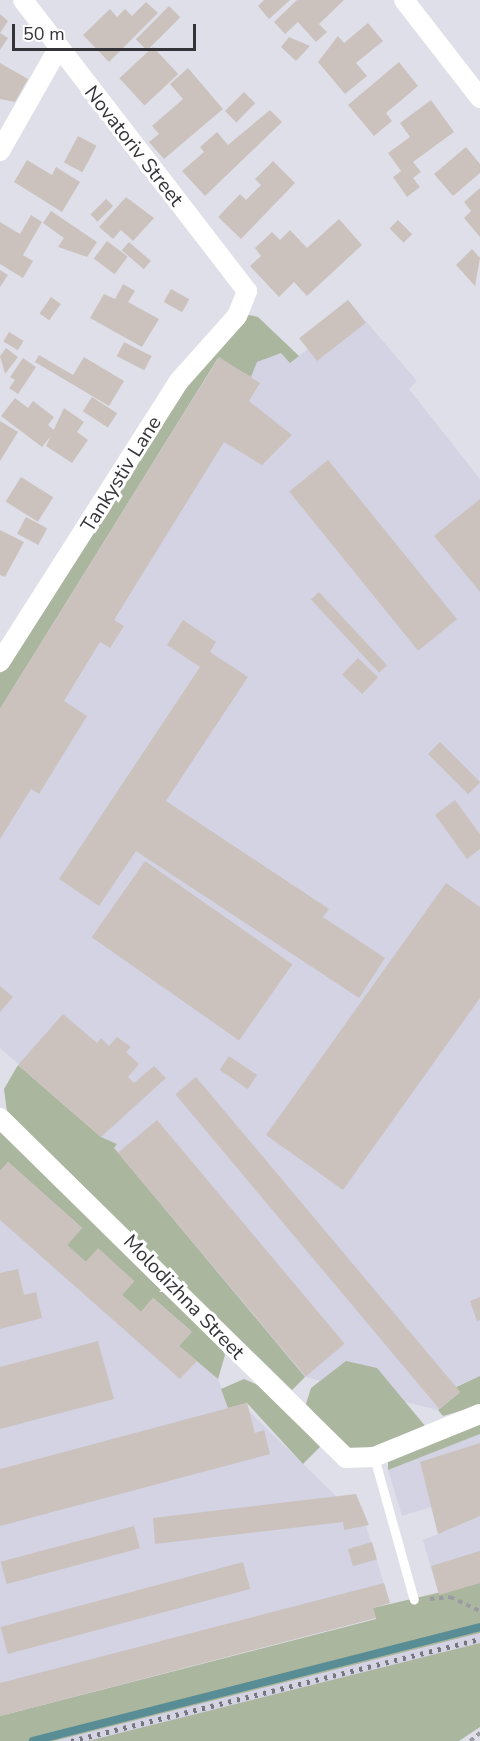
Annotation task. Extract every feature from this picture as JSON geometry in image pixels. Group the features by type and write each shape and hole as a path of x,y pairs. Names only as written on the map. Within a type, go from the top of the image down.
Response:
{"street":[{"name":"Novatoriv Street","path":"23,0 58,49 247,291"},
{"path":"404,0 480,98"},
{"path":"1,149 58,49"},
{"name":"Tankystiv Lane","path":"0,662 179,381 237,316 247,291"},
{"name":"Molodizhna Street","path":"0,1118 137,1248 335,1451 358,1461 374,1457"},
{"path":"374,1457 480,1414"}],"lane":[{"path":"374,1457 414,1600"}],"path":[{"path":"414,1600 450,1597 480,1611"},
{"path":"470,1741 480,1733"}],"shaded area":[{"path":"348,300 417,381 409,389 480,479 480,1376 454,1387 459,1393 438,1410 305,1377 113,1148 117,1144 101,1137 0,1048 0,709 219,357 251,377 257,362 281,352 290,362 308,349 300,339"},
{"path":"8,1162 134,1281 122,1295 141,1311 153,1298 192,1332 180,1346 218,1379 228,1408 247,1403 250,1412 338,1498 356,1494 390,1603 374,1608 376,1618 0,1716 0,1171"},
{"path":"480,1434 480,1583 439,1595 423,1540 438,1534 431,1507 402,1516 388,1470"},
{"path":"480,1633 480,1643 247,1703 88,1741 54,1741"}],"green space":[{"path":"249,315 258,317 299,356 290,363 281,353 257,362 251,377 218,358 0,709 0,673 183,386"},
{"path":"18,1065 101,1137 117,1144 114,1148 305,1377 292,1390 7,1112 4,1089"},
{"path":"0,1130 220,1345 225,1355 218,1379 179,1346 191,1331 153,1298 141,1312 122,1295 134,1281 98,1249 86,1262 67,1245 82,1228 8,1162 0,1171"},
{"path":"346,1361 377,1368 426,1427 374,1451 348,1451 306,1404 311,1388"},
{"path":"480,1376 480,1405 443,1416 438,1410 459,1393 454,1388"},
{"path":"244,1379 265,1388 320,1447 303,1464 247,1403 228,1408 221,1389"},
{"path":"480,1421 480,1434 388,1470 388,1461"},
{"path":"480,1583 480,1633 54,1741 0,1741 0,1716 376,1619 373,1608"},
{"path":"480,1643 480,1727 459,1741 88,1741"}],"building":[{"path":"264,0 290,0 269,19 258,6"},
{"path":"297,0 344,0 319,24 327,32 316,42 298,22 285,34 274,22"},
{"path":"146,2 158,13 109,62 83,35 110,9 117,17 125,9 132,16"},
{"path":"169,6 180,17 147,51 136,39"},
{"path":"0,14 8,21 0,33"},
{"path":"368,23 383,41 356,63 367,76 345,94 318,62 338,36 344,43"},
{"path":"0,33 8,38 0,50"},
{"path":"289,37 310,46 296,61 281,47"},
{"path":"153,47 178,74 145,105 119,78"},
{"path":"399,62 418,86 386,113 392,121 374,136 348,105"},
{"path":"0,63 28,79 15,102 0,99"},
{"path":"188,68 223,109 164,159 149,142 159,134 152,126 183,99 170,84"},
{"path":"244,92 255,103 236,122 225,111"},
{"path":"431,100 454,132 413,162 421,172 413,178 420,187 407,197 393,177 401,171 388,153 410,137 400,123"},
{"path":"270,110 282,122 205,196 182,171 204,152 200,147 217,132 228,145"},
{"path":"78,136 97,146 82,172 64,162"},
{"path":"466,147 480,164 480,173 453,196 434,174"},
{"path":"27,160 52,175 56,167 80,182 62,212 14,182"},
{"path":"273,161 295,183 241,239 218,217 240,194 246,200 261,185 255,179"},
{"path":"480,188 480,237 464,218 471,211 464,202"},
{"path":"126,197 154,218 133,241 121,230 113,239 99,227"},
{"path":"106,199 113,206 98,222 90,215"},
{"path":"51,211 97,242 87,257 58,247 64,238 43,223"},
{"path":"31,215 42,222 23,255 33,261 23,278 0,264 0,222 20,234"},
{"path":"339,219 362,245 307,296 294,282 279,297 250,266 261,256 255,248 272,232 280,240 290,230 307,248"},
{"path":"398,220 412,234 404,243 390,228"},
{"path":"107,241 128,257 115,274 94,259"},
{"path":"129,242 151,261 144,269 122,250"},
{"path":"472,249 480,258 475,286 456,265"},
{"path":"0,270 8,275 0,287"},
{"path":"123,284 135,291 128,302 159,319 142,347 90,318 104,294 115,299"},
{"path":"171,289 189,299 182,312 164,302"},
{"path":"51,297 61,304 49,320 40,313"},
{"path":"348,300 366,323 317,361 299,338"},
{"path":"9,332 24,341 18,350 3,341"},
{"path":"124,342 152,356 144,370 117,356"},
{"path":"6,348 18,357 5,374 0,356"},
{"path":"39,355 73,375 84,357 124,381 109,406 35,362"},
{"path":"219,357 260,383 249,401 292,435 262,465 224,442 114,620 124,626 110,648 100,642 64,701 87,716 39,794 31,789 0,839 0,709"},
{"path":"23,358 36,367 18,394 9,388 15,380 10,377"},
{"path":"92,397 117,413 108,428 83,411"},
{"path":"15,398 28,408 33,401 54,417 48,425 55,431 42,447 1,416"},
{"path":"64,408 84,422 77,432 88,440 72,463 46,446"},
{"path":"0,421 18,432 0,461"},
{"path":"328,460 457,619 418,651 289,491"},
{"path":"21,477 53,497 38,522 6,502"},
{"path":"480,499 480,592 434,536"},
{"path":"26,517 47,528 38,545 17,534"},
{"path":"0,530 24,542 5,577 0,575"},
{"path":"319,592 387,665 379,673 311,600"},
{"path":"183,620 216,642 210,652 248,677 166,801 329,909 323,917 385,958 359,998 136,851 99,906 59,879 200,667 167,645"},
{"path":"358,658 378,677 362,694 342,675"},
{"path":"440,742 480,782 468,794 428,754"},
{"path":"455,800 480,834 480,849 467,859 435,815"},
{"path":"145,861 292,964 239,1040 92,937"},
{"path":"446,883 480,907 480,998 343,1190 266,1135"},
{"path":"0,986 13,997 0,1012"},
{"path":"63,1014 97,1043 101,1038 109,1046 117,1037 131,1047 126,1052 139,1064 128,1077 134,1083 154,1066 166,1078 101,1137 18,1065"},
{"path":"229,1056 257,1075 248,1089 219,1070"},
{"path":"196,1077 460,1392 440,1409 175,1094"},
{"path":"157,1120 345,1344 306,1376 118,1153"},
{"path":"8,1162 82,1228 67,1245 86,1262 98,1248 134,1281 122,1295 141,1312 153,1298 192,1332 179,1346 197,1361 180,1379 0,1220 0,1171"},
{"path":"18,1269 24,1295 36,1292 42,1318 0,1329 0,1273"},
{"path":"480,1297 480,1320 477,1321 470,1301"},
{"path":"98,1341 114,1399 0,1429 0,1367"},
{"path":"247,1403 255,1433 264,1430 270,1454 0,1526 0,1469"},
{"path":"480,1443 480,1516 438,1534 420,1462"},
{"path":"356,1494 369,1525 344,1530 343,1522 155,1544 153,1518"},
{"path":"134,1526 140,1548 7,1584 1,1562"},
{"path":"372,1542 377,1559 353,1566 348,1549"},
{"path":"480,1551 480,1583 439,1595 431,1566"},
{"path":"243,1562 250,1589 8,1654 1,1627"},
{"path":"384,1583 390,1603 373,1608 376,1618 0,1716 0,1683"}],"waterway":[{"path":"33,1741 480,1627"}],"railway":[{"path":"71,1741 480,1639"}]}
